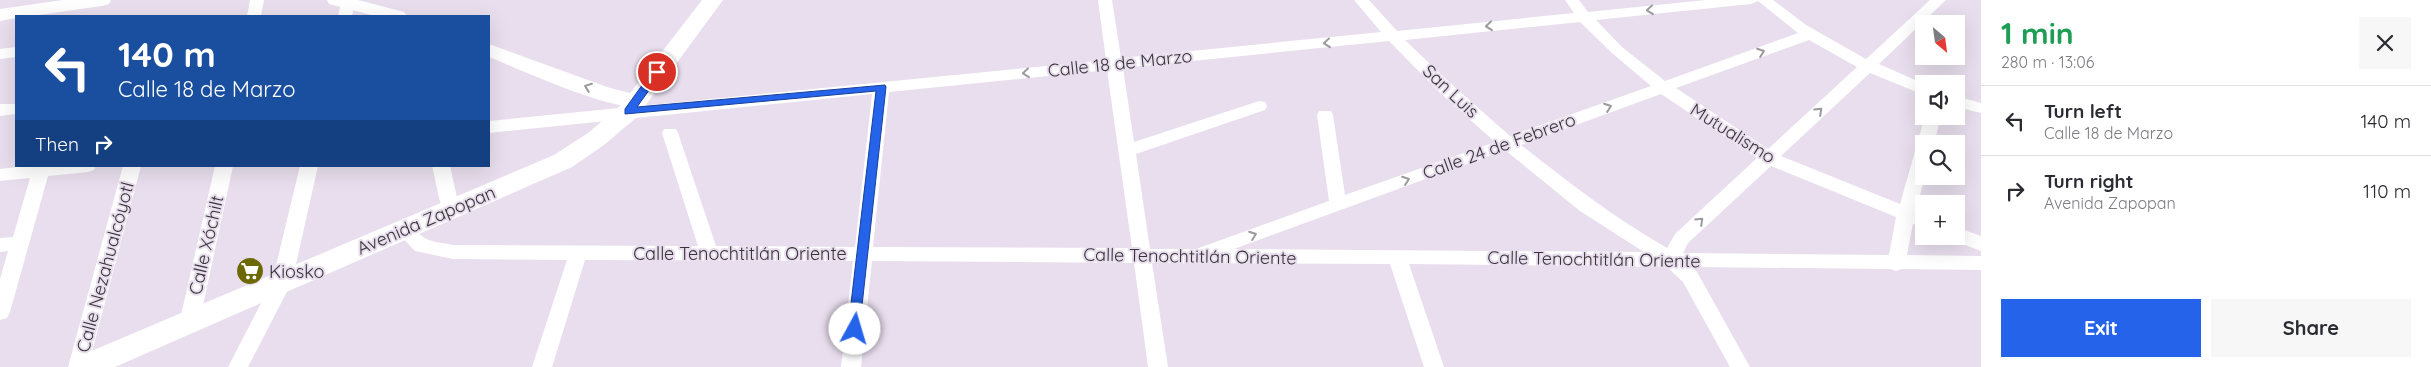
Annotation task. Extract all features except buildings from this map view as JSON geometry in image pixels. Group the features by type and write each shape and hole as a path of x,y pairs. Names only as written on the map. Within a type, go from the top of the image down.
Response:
{"main road":[{"name":"Avenida Zapopan","path":"85,367 405,231 563,161 596,139 632,106 713,0"}],"street":[{"path":"0,15 102,0"},
{"path":"254,15 257,0"},
{"path":"1106,0 1144,256 1158,367"},
{"name":"San Luis","path":"1360,0 1443,86 1507,143 1586,206 1627,234 1672,260 1690,277 1740,367"},
{"name":"Mutualismo","path":"1572,0 1584,17 1617,50 1662,87 1769,158 1915,218"},
{"name":"Calle 18 de Marzo","path":"490,127 632,106 881,87 1751,0"},
{"path":"1764,0 1808,34 1867,66 1915,86"},
{"path":"1672,260 1681,239 1939,0"},
{"path":"343,6 392,15"},
{"name":"Calle 24 de Febrero","path":"1190,257 1808,34"},
{"path":"490,50 632,106"},
{"path":"0,54 15,52"},
{"path":"851,367 881,87"},
{"path":"1965,104 1981,108"},
{"path":"1128,150 1259,106"},
{"path":"0,110 15,109"},
{"path":"1325,114 1338,204"},
{"path":"670,132 709,253"},
{"path":"0,175 76,167"},
{"name":"Calle Nezahualcóyotl","path":"78,367 132,167"},
{"name":"Calle Xóchilt","path":"189,324 224,167"},
{"path":"238,367 282,282 309,167"},
{"path":"441,167 451,210"},
{"path":"0,312 41,170"},
{"path":"1896,264 1906,214 1915,182"},
{"name":"Calle Tenochtitlán Oriente","path":"405,231 422,246 435,250 578,254 1397,257 1896,264 1981,263"},
{"path":"1965,238 1981,244"},
{"path":"0,245 19,243"},
{"path":"542,367 578,254"},
{"path":"1397,257 1434,367"}],"place":[{"name":"Kiosko","path":"250,271"}],"route":[{"path":"657,72 634,101 629,112 881,87 855,329"}]}
